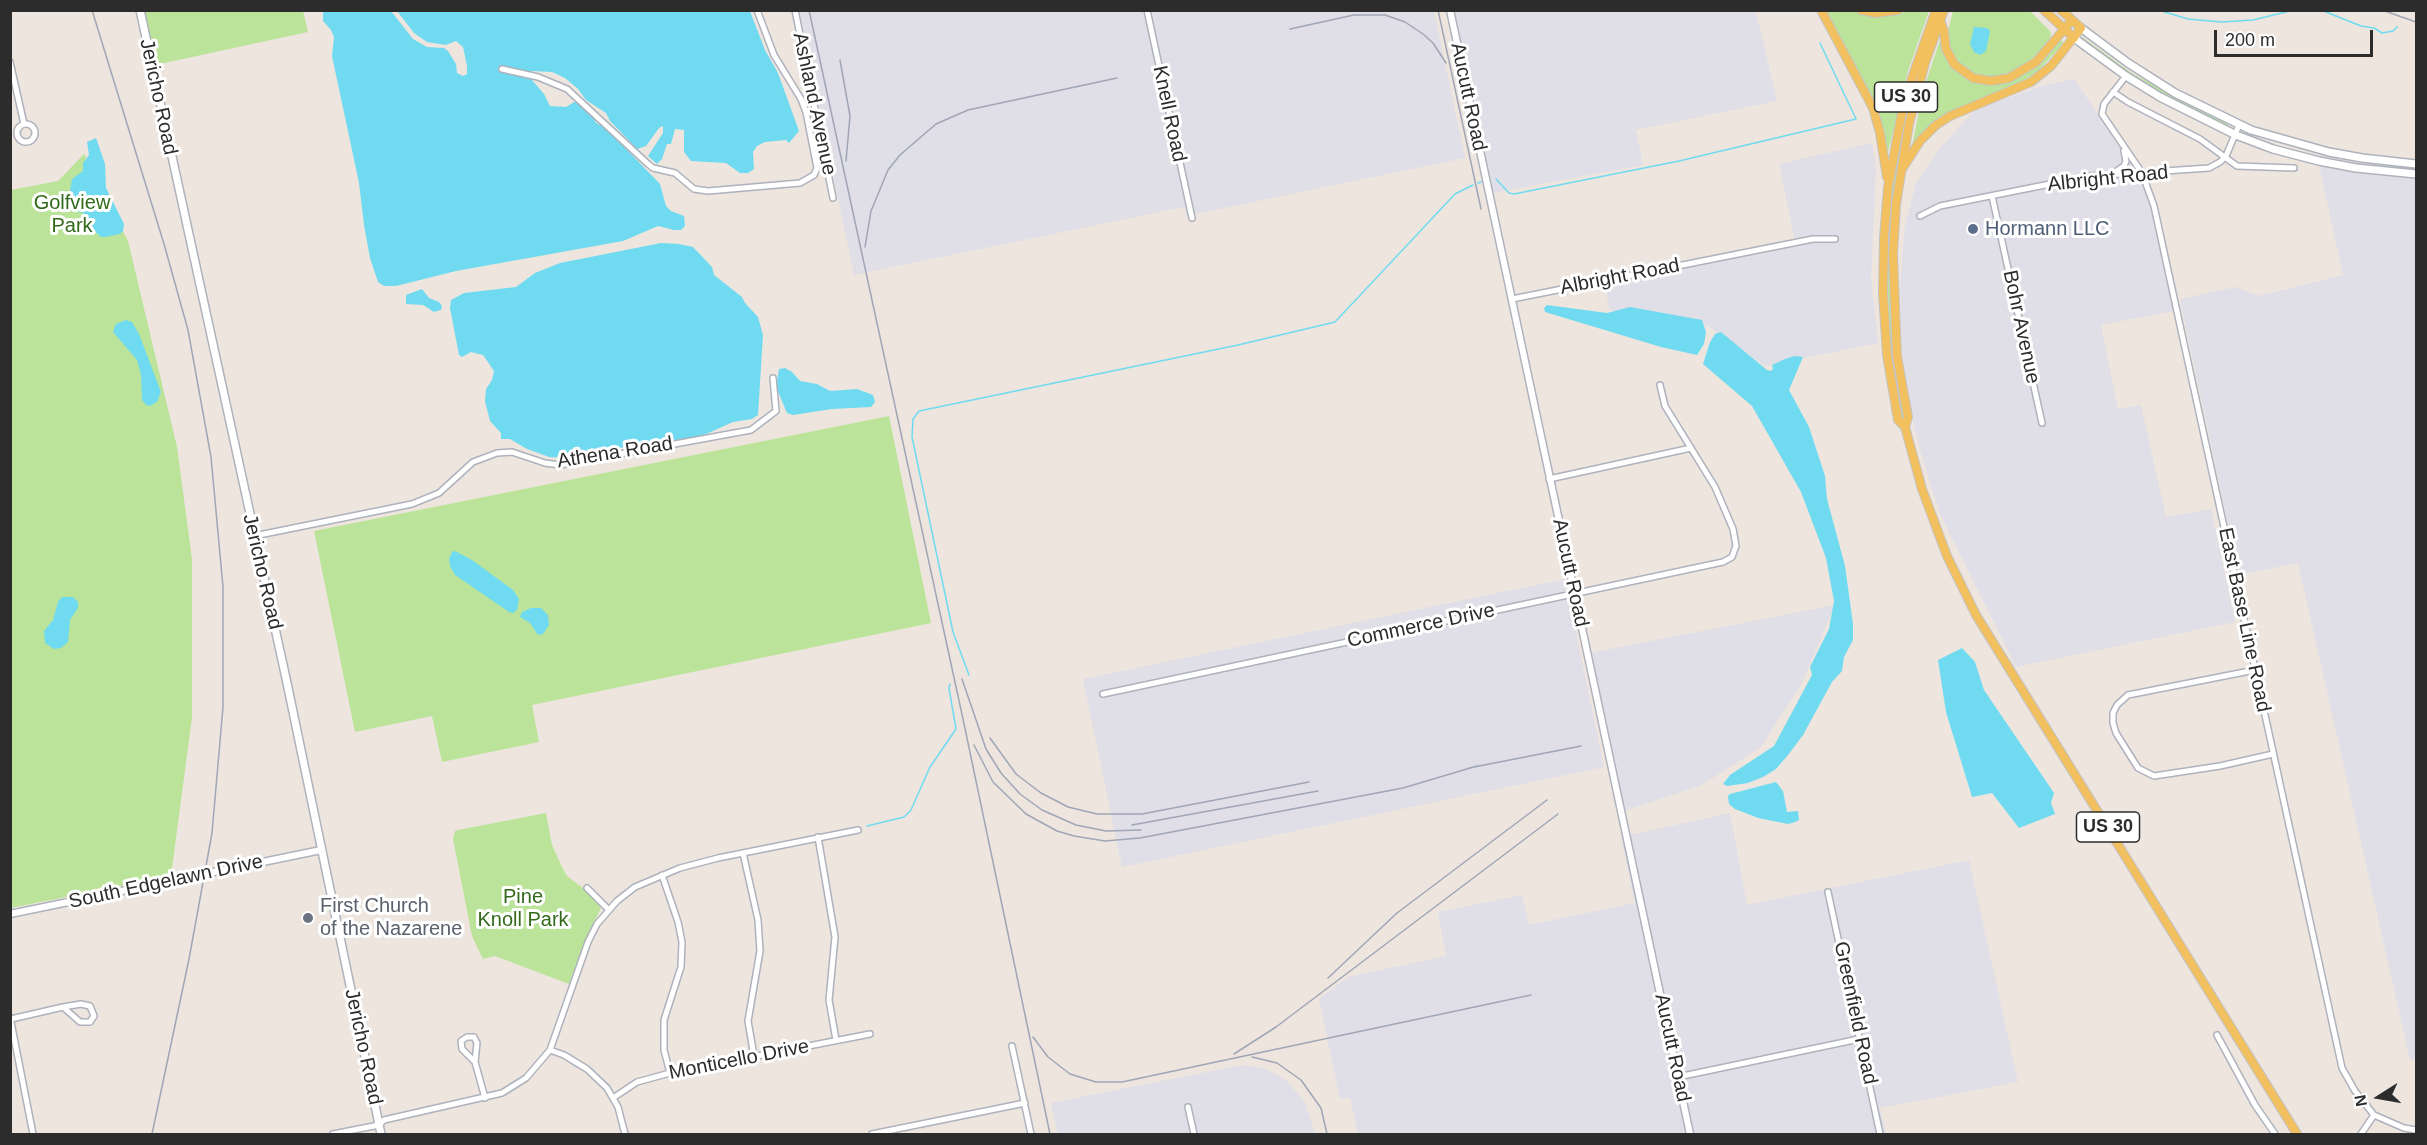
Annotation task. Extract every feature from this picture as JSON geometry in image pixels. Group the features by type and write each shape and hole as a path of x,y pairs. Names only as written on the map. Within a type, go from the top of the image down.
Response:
{"main road":[{"name":"Jericho Road","path":"140,10 381,1134"},
{"path":"1821,10 1873,108 1880,133 1888,187"},
{"path":"1861,10 1885,13 1898,10"},
{"name":"US 30","path":"1905,426 1898,420 1885,329 1883,256 1888,187 1903,108 1936,10"},
{"name":"US 30","path":"1944,10 1919,83 1896,204 1893,282 1898,356 1908,417 1905,426 1922,489 1941,542 1972,607 2297,1134"},
{"path":"2043,10 2074,38 2126,76 2179,108 2236,135 2308,159 2356,168 2416,174"},
{"path":"2061,10 2128,63 2175,93 2239,125 2269,136 2329,152 2416,164"},
{"path":"1940,20 1946,49 1954,64 1966,75 1982,81 2004,79 2028,68 2043,56 2072,20"},
{"path":"1901,170 1920,141 1936,125 1950,116 2031,82 2051,66 2081,28"}],"street":[{"path":"502,69 538,77 567,89 653,168 675,173 694,189 800,183 814,175 817,168 806,112 801,99 774,56 757,10"},
{"name":"Ashland Avenue","path":"795,10 833,198"},
{"name":"Knell Road","path":"1147,10 1192,218"},
{"name":"Aucutt Road","path":"1450,10 1690,1134"},
{"path":"10,62 12,82 24,124"},
{"path":"2126,76 2114,92 2128,102 2200,139 2240,167 2294,168"},
{"name":"East Base Line Road","path":"2114,92 2104,104 2102,111 2105,121 2142,173 2154,206 2342,1068 2355,1092 2374,1115"},
{"path":"2226,156 2239,125"},
{"path":"2109,174 2124,166 2126,156 2123,146"},
{"name":"Albright Road","path":"1920,216 1940,206 2109,174 2205,169 2216,165 2226,156"},
{"name":"Bohr Avenue","path":"1992,196 2042,423"},
{"name":"Albright Road","path":"1512,299 1814,239 1835,240"},
{"name":"Athena Road","path":"254,536 412,504 439,493 473,462 496,453 512,452 545,463 560,465 751,430 776,411 773,378"},
{"path":"1549,479 1691,448 1665,406 1660,385"},
{"name":"Commerce Drive","path":"1103,694 1723,562 1732,557 1735,551 1736,540 1733,529 1718,494 1691,448"},
{"path":"2255,670 2128,695 2117,705 2113,713 2113,723 2116,733 2138,768 2154,776 2220,766 2273,754"},
{"path":"333,1134 379,1125 384,1120 485,1098 511,1089 526,1078 550,1050 588,942 608,909 635,887 662,875 708,861 858,830"},
{"path":"818,837 836,937 829,999 836,1040"},
{"name":"South Edgelawn Drive","path":"10,914 321,850"},
{"path":"743,853 758,920 760,951 748,1021 754,1056"},
{"path":"662,875 678,922 682,942 681,967 664,1020 664,1050 670,1073"},
{"path":"587,888 608,909"},
{"name":"Greenfield Road","path":"1828,892 1880,1134"},
{"path":"33,1134 11,1018 63,1007 81,1004 90,1006 94,1016 90,1022 80,1022 63,1007"},
{"name":"Monticello Drive","path":"613,1098 637,1082 670,1073 870,1034"},
{"path":"2217,1035 2255,1105 2276,1134"},
{"path":"475,1062 462,1049 461,1041 467,1037 476,1039 475,1062 485,1098"},
{"path":"1678,1077 1859,1039"},
{"path":"1012,1046 1031,1134"},
{"path":"550,1050 564,1055 587,1069 613,1098 622,1119 625,1134"},
{"path":"872,1134 1025,1103"},
{"path":"1188,1107 1194,1134"},
{"path":"2361,1134 2374,1115 2404,1128 2416,1130"}],"shaded area":[{"path":"799,11 1434,11 1465,158 1195,214 1186,215 1184,207 854,275"},
{"path":"1453,11 1756,11 1777,101 1636,130 1643,165 1493,193"},
{"path":"2074,79 2146,185 2173,311 2101,325 2118,409 2141,405 2166,517 2211,509 2235,622 2016,667 1940,514 1920,450 1909,404 1902,347 1900,285 1905,226 1916,183 1940,148 1976,109 2045,85"},
{"path":"1872,143 1876,167 1871,279 1878,343 1765,366 1710,327 1638,310 1610,311 1604,283 1796,245 1779,164"},
{"path":"2319,165 2416,178 2416,1059 2410,1060 2298,563 2239,575 2180,299 2236,287 2259,296 2343,275"},
{"path":"1565,579 1604,767 1122,867 1083,679"},
{"path":"1835,605 1802,683 1761,747 1702,785 1624,811 1590,653"},
{"path":"1730,813 1747,905 1969,860 2018,1082 1880,1108 1886,1134 1358,1134 1350,1098 1340,1099 1319,999 1348,977 1446,956 1438,912 1522,895 1529,925 1635,903 1621,837"},
{"path":"1242,1065 1266,1069 1287,1081 1305,1102 1315,1134 1058,1134 1051,1103"}],"green space":[{"path":"2029,10 2051,32 2050,40 2037,57 2016,71 1989,78 1973,74 1957,62 1950,49 1948,31 1953,11"},
{"path":"144,11 303,11 308,32 155,65"},
{"path":"1825,11 1852,11 1883,16 1910,11 1929,11 1908,71 1887,156 1883,131"},
{"path":"1941,37 1948,61 1961,75 1977,82 2010,80 2019,77 2039,64 2061,40 2064,43 2036,73 2022,82 1945,115 1927,129 1912,146 1923,91"},
{"path":"2082,37 2133,74 2228,124 2226,127 2134,78 2081,39"},
{"path":"1923,53 1900,152 1891,236 1891,316 1904,418 1901,419 1889,336 1887,252 1894,168 1906,108"},
{"name":"Golfview Park","path":"84,154 128,241 177,447 192,559 192,717 171,876 11,908 11,190 58,181"},
{"path":"889,416 931,623 532,705 539,742 442,762 432,716 355,732 314,531"},
{"name":"Pine Knoll Park","path":"546,813 552,845 567,876 584,889 601,908 586,938 569,984 495,956 483,959 472,936 453,839 455,831 458,830"}],"water":[{"path":"323,11 391,11 413,39 427,47 444,48 448,51 456,64 457,73 463,76 467,74 467,66 463,47 456,41 446,45 427,42 414,33 397,11 750,11 765,50 778,73 799,131 789,143 786,140 765,142 757,146 753,152 754,169 748,173 740,173 726,163 691,161 684,152 684,130 675,129 671,144 667,144 662,159 657,164 648,156 663,133 663,126 646,146 637,149 610,121 606,113 586,100 578,89 565,78 552,72 532,71 531,79 544,94 550,106 566,107 576,101 591,113 596,123 606,128 660,184 666,206 671,211 684,216 685,226 681,230 674,230 658,226 623,241 456,271 396,286 384,286 378,282 370,258 359,183 332,56 334,37 323,21"},
{"path":"1974,27 1987,28 1990,31 1986,51 1980,55 1974,52 1970,44"},
{"path":"96,138 105,164 106,188 124,224 120,234 105,237 101,237 93,230 85,214 67,208 63,200 70,191 72,179 83,171 83,163 89,155 87,142"},
{"path":"661,243 693,247 712,267 714,275 742,297 758,317 763,335 758,415 752,419 733,422 695,439 609,449 574,458 549,457 527,449 510,439 501,439 501,433 490,421 485,401 486,389 492,380 494,371 483,355 471,352 462,357 459,355 450,308 451,300 464,293 516,287 535,273 560,263"},
{"path":"422,289 429,298 439,302 442,306 441,310 434,312 423,305 406,304 406,295"},
{"path":"1547,305 1607,313 1630,307 1702,320 1706,332 1704,344 1697,355 1661,347 1545,312 1544,308"},
{"path":"126,320 132,322 139,334 161,392 157,402 150,406 142,400 141,375 137,360 113,332 116,324"},
{"path":"1721,332 1767,370 1771,371 1772,365 1785,359 1794,356 1803,357 1789,390 1809,427 1825,476 1827,499 1845,566 1853,624 1853,640 1844,657 1842,671 1832,682 1803,735 1788,755 1776,769 1763,777 1748,783 1727,786 1723,784 1730,775 1774,746 1812,675 1810,667 1829,629 1834,601 1826,558 1801,492 1752,406 1703,364 1710,342 1715,334"},
{"path":"785,368 800,381 817,384 830,391 857,389 873,395 875,402 871,407 832,409 793,415 787,413 776,387 779,369"},
{"path":"455,551 472,560 513,590 519,599 517,610 513,613 509,612 455,575 449,559"},
{"path":"62,597 73,597 78,602 78,608 70,620 68,642 61,648 54,649 45,643 44,631 53,620 58,602"},
{"path":"531,608 541,608 548,615 549,625 543,634 538,635 530,623 520,617 522,612"},
{"path":"1962,648 1975,662 1984,690 2054,793 2051,803 2055,814 2019,828 1992,793 1972,797 1946,712 1938,660"},
{"path":"1776,782 1783,791 1787,812 1798,811 1799,820 1788,824 1758,818 1735,809 1729,804 1730,794"}],"waterway":[{"path":"2158,10 2188,19 2222,22 2253,20 2294,10"},
{"path":"2321,10 2361,26 2374,28 2382,33 2393,31 2397,27"},
{"path":"1496,179 1509,193 1514,194 1679,161 1856,119 1820,43"},
{"path":"969,675 953,632 912,437 913,419 919,411 1238,345 1335,322 1455,194 1473,185"},
{"path":"867,826 904,817 911,810 930,767 956,729 950,684"}],"railway":[{"path":"92,10 188,330 211,457 223,587 223,707 212,833 189,959 152,1134"},
{"path":"809,10 963,719 1050,1134"},
{"path":"1438,10 1481,209"},
{"path":"2382,10 2416,22"},
{"path":"1290,29 1354,15 1385,15 1405,22 1423,34 1433,43 1446,63"},
{"path":"840,60 850,116 846,161"},
{"path":"865,247 871,211 888,170 900,155 936,124 968,110 1117,78"},
{"path":"962,679 986,749 1001,773 1020,794 1042,810 1076,825 1106,831 1141,830"},
{"path":"990,738 1016,774 1041,793 1068,807 1097,814 1142,814 1309,782"},
{"path":"974,745 993,782 1026,814 1057,831 1105,841 1140,838 1403,788 1477,766"},
{"path":"1469,768 1581,746"},
{"path":"1132,825 1318,791"},
{"path":"1328,978 1397,913 1547,800"},
{"path":"1234,1054 1276,1027 1558,814"},
{"path":"1033,1037 1048,1057 1070,1074 1096,1082 1122,1082 1531,995"},
{"path":"1252,1057 1277,1063 1301,1080 1321,1108 1327,1134"}],"place":[{"name":"Hormann LLC","path":"1973,229"},
{"name":"First Church of the Nazarene","path":"308,918"}]}
